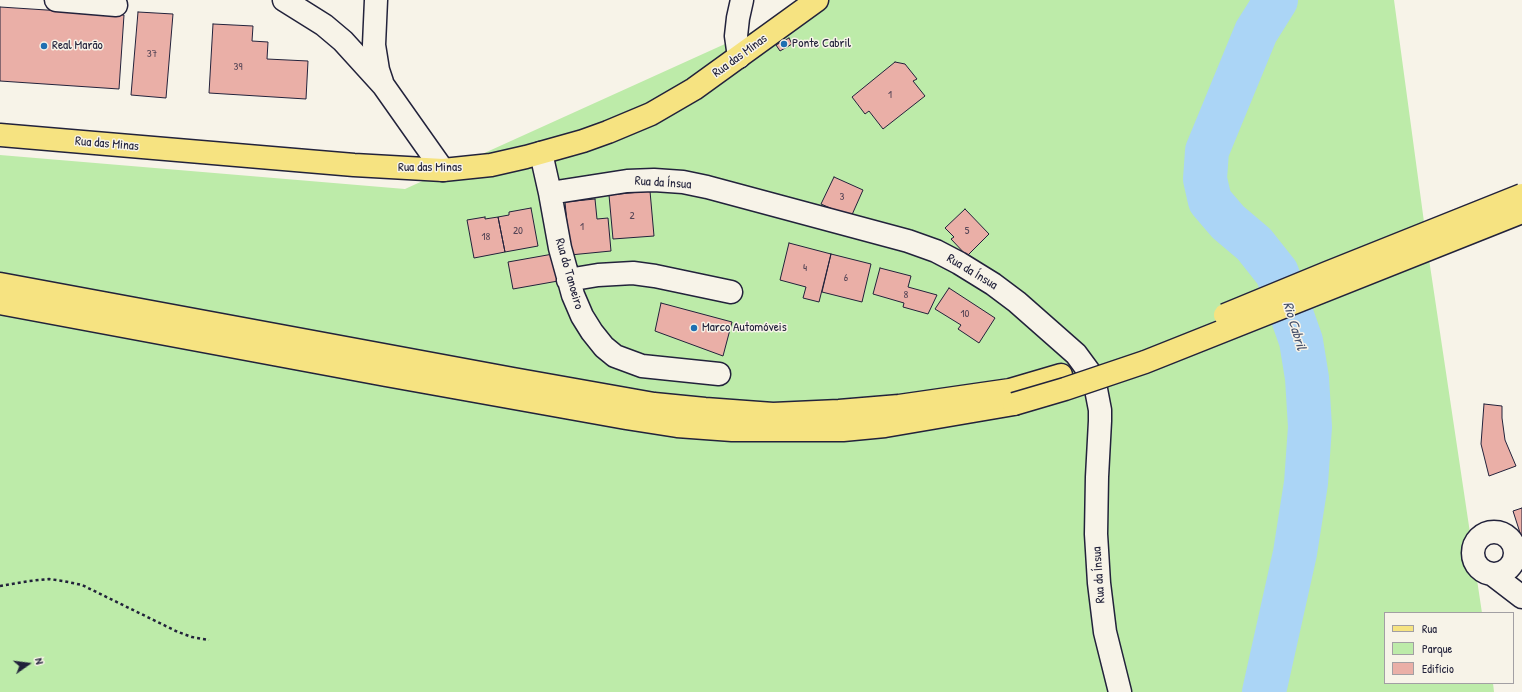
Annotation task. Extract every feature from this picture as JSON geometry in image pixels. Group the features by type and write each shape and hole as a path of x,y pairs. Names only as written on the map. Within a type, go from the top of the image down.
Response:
{"main road":[{"name":"Rua das Minas","path":"0,135 354,165 444,170 491,165 541,153 608,132 651,114 694,89 817,0"},
{"path":"0,303 479,392 677,426 732,430 843,430 885,426 1012,397 1061,376 1164,340 1522,195"},
{"path":"0,284 654,404 705,410 773,414 839,411 1012,397 1065,389 1145,362 1522,212"},
{"path":"0,270 199,321"}],"street":[{"path":"56,0 116,5"},
{"path":"284,0 344,41 383,85 444,170"},
{"path":"376,0 374,45 378,70 383,85"},
{"path":"739,57 736,36 742,0"},
{"path":"541,153 550,193"},
{"name":"Rua da Ínsua","path":"550,193 627,181 654,180 683,182 707,187 908,241 942,254 993,284 1017,302 1055,335 1076,354 1085,365 1090,373 1098,399 1100,421 1096,534 1099,582 1105,632 1120,692"},
{"name":"Rua do Tanoeiro","path":"550,193 568,280 582,316 604,347 615,356 642,366 719,374"},
{"path":"568,280 598,275 633,273 655,276 731,292"},
{"path":"1492,574 1498,574 1504,571 1513,561 1515,555 1511,541 1500,533 1492,532 1479,538 1475,544 1473,551 1475,564 1480,569 1492,574 1522,597"},
{"path":"1513,561 1522,593"}],"path":[{"path":"0,586 29,580 49,579 82,585 178,632 192,637 209,640"}],"green space":[{"path":"822,0 1394,0 1429,259 1482,612 1384,612 1384,684 1493,684 1494,692 0,692 0,155 405,189"}],"building":[{"path":"0,7 124,15 119,89 0,81"},
{"path":"138,12 173,14 166,98 131,95"},
{"path":"213,24 253,26 252,41 268,42 267,59 308,61 306,99 209,93"},
{"path":"789,38 792,44 780,51 776,45"},
{"path":"895,62 905,64 917,79 913,81 925,96 883,129 869,111 865,114 852,97"},
{"path":"834,177 863,190 851,217 821,204"},
{"path":"650,191 654,236 613,239 609,195"},
{"path":"595,199 597,219 608,218 611,251 570,255 565,202"},
{"path":"531,208 538,246 505,252 498,217 509,215 509,212"},
{"path":"965,209 989,234 967,256 951,239 954,237 945,228"},
{"path":"485,217 485,219 498,217 505,252 474,258 467,220"},
{"path":"789,243 831,254 819,302 803,298 806,287 780,280"},
{"path":"553,254 558,281 513,289 508,262"},
{"path":"831,254 871,264 862,302 822,292"},
{"path":"880,268 911,276 908,287 937,295 928,314 903,307 904,303 873,294"},
{"path":"949,288 995,318 979,343 958,329 961,325 935,309"},
{"path":"661,303 732,322 723,356 655,331"},
{"path":"1484,404 1502,406 1505,440 1516,466 1489,476 1481,444"},
{"path":"1522,508 1522,539 1513,511"}],"waterway":[{"name":"Rio Cabril","path":"1264,692 1295,553 1306,483 1310,427 1307,378 1301,341 1277,273 1254,244 1228,222 1210,201 1205,179 1207,151 1256,32 1276,0"}],"place":[{"name":"Ponte Cabril","path":"784,44"},
{"name":"Real Marão","path":"44,46"},
{"name":"Marco Automóveis","path":"694,328"}]}
